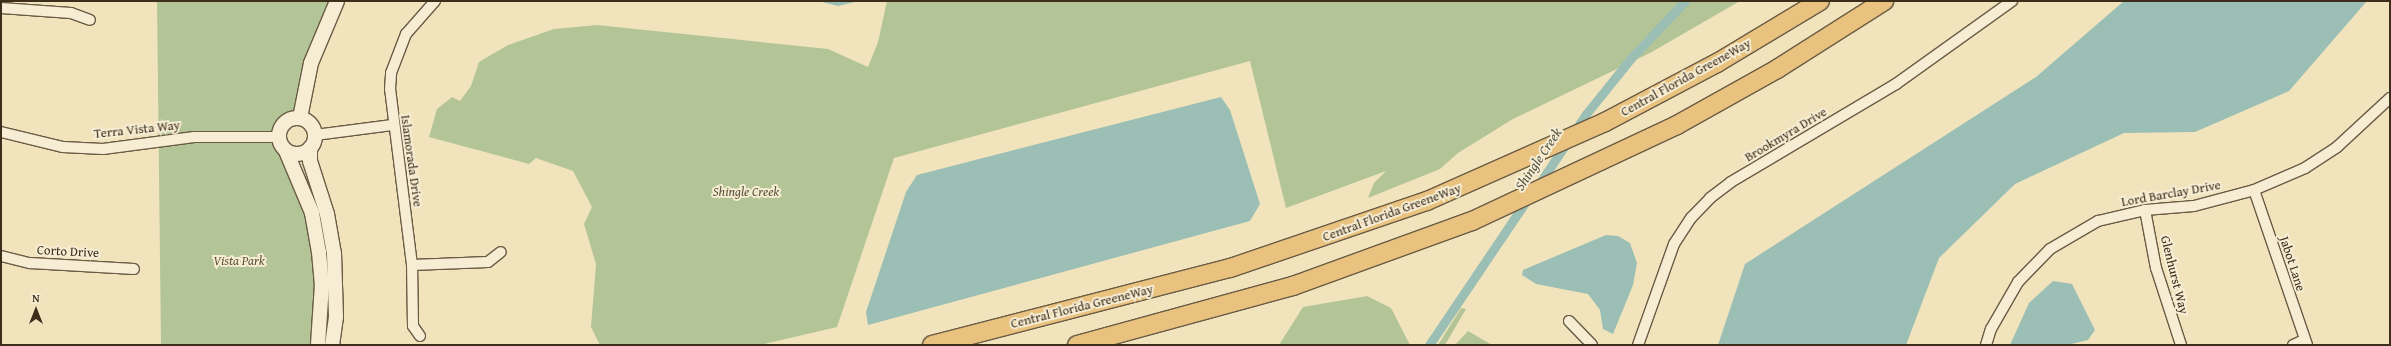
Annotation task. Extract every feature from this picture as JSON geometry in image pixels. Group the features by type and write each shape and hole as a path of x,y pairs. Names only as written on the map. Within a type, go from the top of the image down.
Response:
{"highway":[{"name":"Central Florida GreeneWay","path":"932,345 1277,254 1427,201 1605,122 1717,63 1820,1"},
{"path":"1077,345 1242,301 1426,239 1562,182 1734,94 1884,1"}],"street":[{"path":"300,118 311,63 337,1"},
{"name":"Islamorada Drive","path":"420,336 413,326 412,265 392,125 391,72 406,34 435,1"},
{"name":"Brookmyra Drive","path":"1638,345 1674,244 1691,218 1710,198 1731,182 1896,84 2012,1"},
{"path":"1,8 72,13 90,20"},
{"name":"Lord Barclay Drive","path":"1986,345 1991,329 2018,282 2050,249 2098,221 2145,210 2194,206 2254,190 2305,168 2337,147 2390,98"},
{"path":"318,345 322,284 312,213 286,151 278,137 282,125 300,118 311,124 315,135 310,148 310,161 327,214 334,253 336,302 332,345"},
{"path":"315,135 392,125"},
{"name":"Terra Vista Way","path":"1,132 63,147 103,149 194,137 278,137"},
{"path":"286,151 299,154 310,148"},
{"name":"Jabot Lane","path":"2254,190 2305,343"},
{"name":"Glenhurst Way","path":"2145,210 2156,268 2181,345"},
{"path":"412,265 488,262 501,252"},
{"name":"Corto Drive","path":"1,256 30,263 134,268"},
{"path":"1569,321 1592,345"},
{"path":"2293,345 2305,343"}],"green space":[{"name":"Vista Park","path":"157,1 337,1 294,118 282,125 278,137 319,252 317,345 161,345"},
{"name":"Shingle Creek","path":"887,1 1740,1 1650,53 1513,119 1458,153 1440,169 1368,198 1374,183 1386,171 1286,208 1250,61 894,158 837,327 760,345 600,345 591,327 596,264 584,224 592,207 573,171 536,158 529,164 429,137 437,109 452,97 460,101 471,86 479,62 508,45 554,29 597,25 828,49 868,67 878,42"},
{"path":"1367,296 1391,308 1410,345 1279,345 1303,307"},
{"path":"1461,308 1466,309 1445,345 1438,345"},
{"path":"1468,331 1492,345 1455,345"}],"water":[{"path":"818,1 859,1 838,6"},
{"path":"2124,1 2367,1 2289,91 2195,132 2124,133 2015,184 1939,258 1906,345 1718,345 1745,264 2036,77"},
{"path":"1221,97 1230,110 1260,204 1250,221 868,325 866,312 906,192 917,175"},
{"path":"1606,235 1618,236 1630,243 1637,263 1633,285 1613,334 1603,329 1600,310 1588,294 1536,284 1522,275 1523,270"},
{"path":"2053,281 2072,284 2095,330 2088,340 2067,345 2010,345 2029,303"}],"waterway":[{"name":"Shingle Creek","path":"1537,187 1586,114 1632,57 1685,1"},
{"name":"Shingle Creek","path":"1429,345 1529,197"}]}
